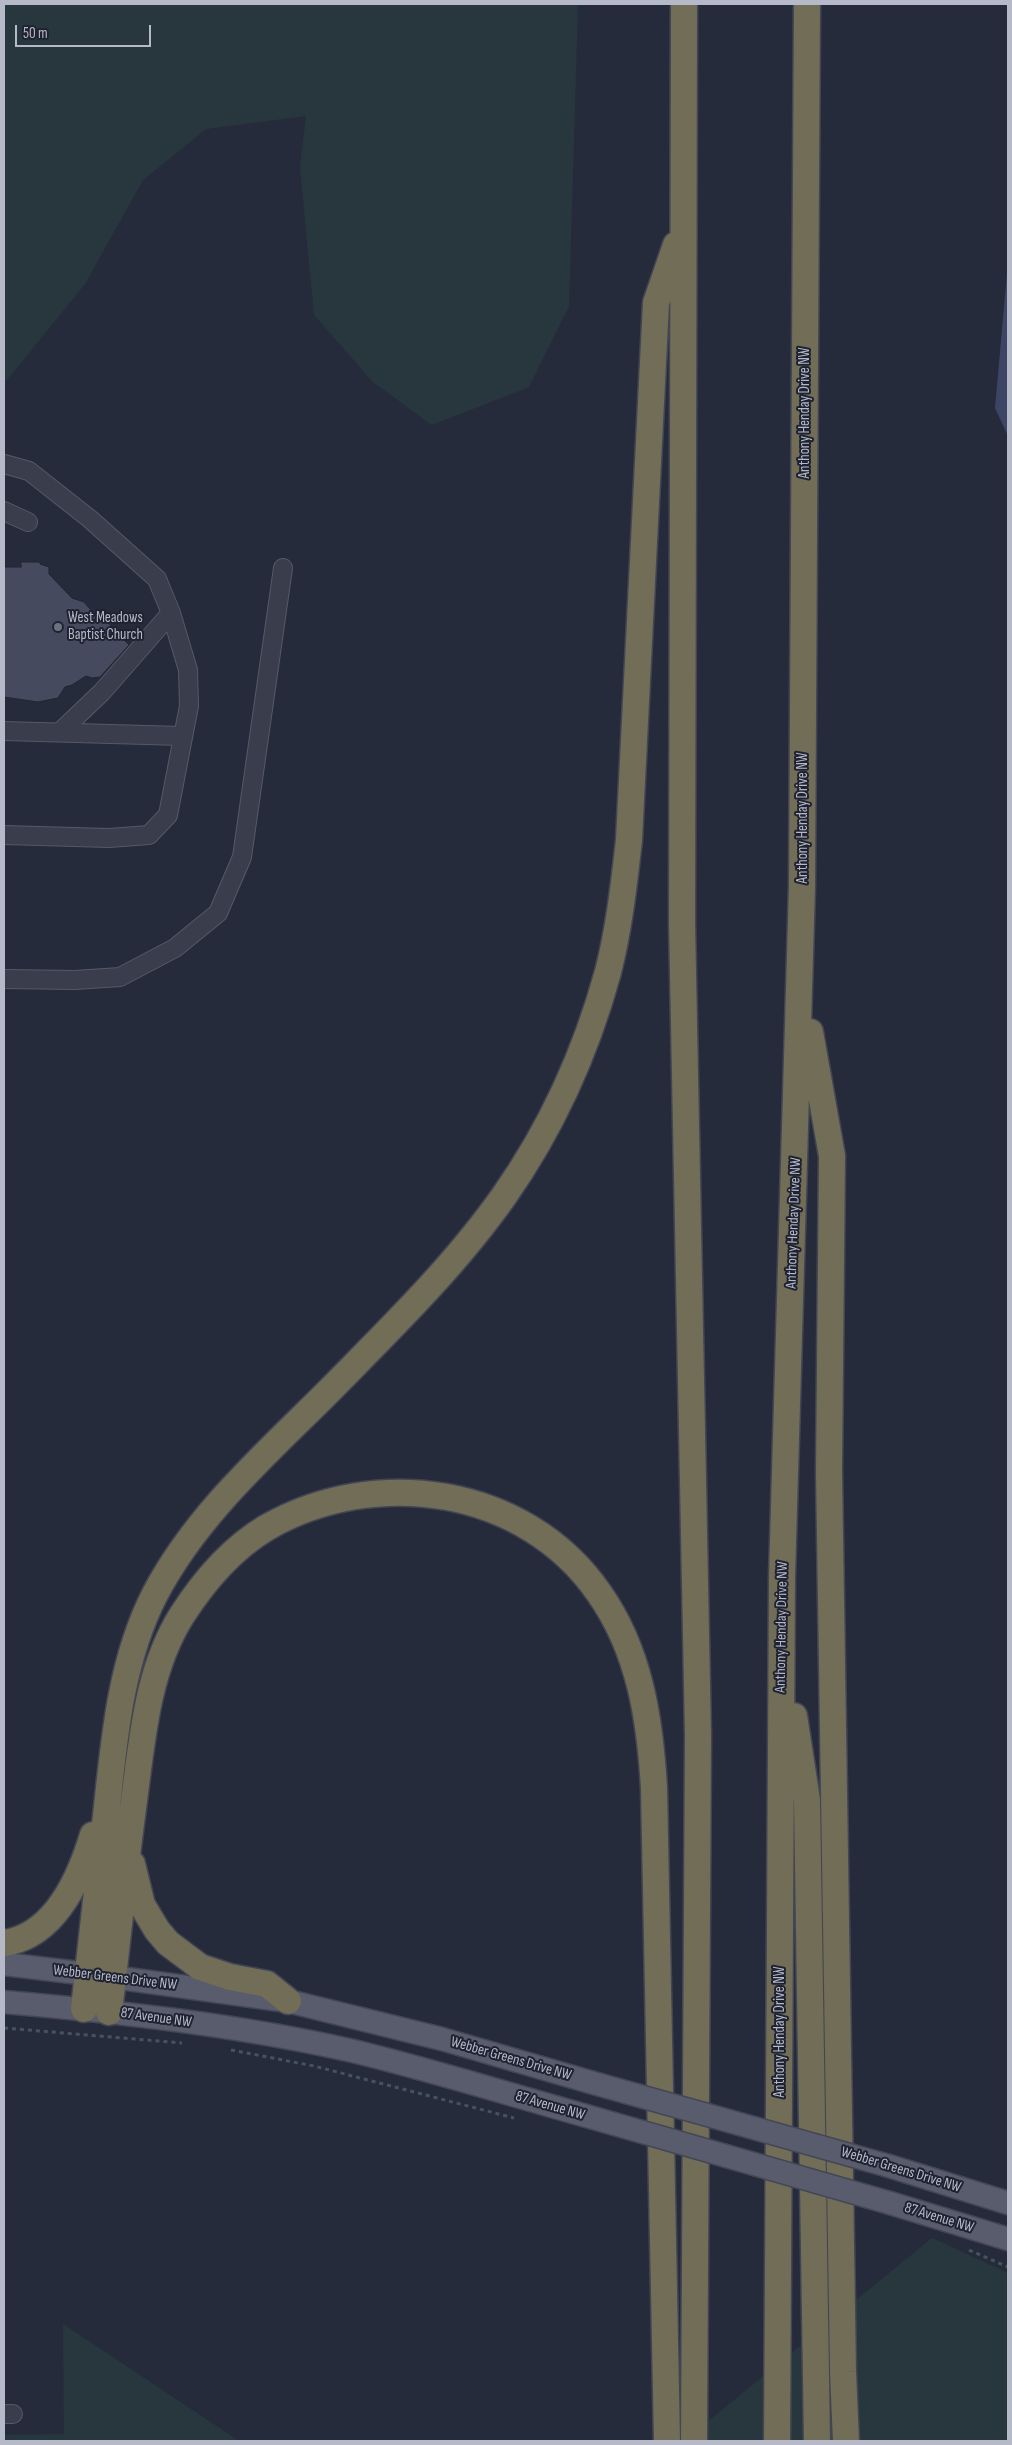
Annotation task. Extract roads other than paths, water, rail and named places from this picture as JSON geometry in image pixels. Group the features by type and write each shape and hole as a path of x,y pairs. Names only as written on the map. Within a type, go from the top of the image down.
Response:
{"highway":[{"path":"684,4 682,922 698,1735 694,2441"},
{"name":"Anthony Henday Drive NW","path":"778,2441 781,1634 801,974 807,4"},
{"path":"97,2010 110,1776 120,1702 138,1633 154,1596 179,1555 210,1514 249,1470 395,1324 477,1232 504,1196 540,1139 581,1053 609,968 626,872 632,800 656,303 683,226"},
{"path":"801,974 832,1156 829,1471 843,2372 846,2441"},
{"path":"100,1976 130,1836 147,1711 160,1660 180,1618 206,1581 242,1546 264,1530 316,1505 364,1494 393,1492 424,1493 457,1499 510,1517 535,1532 581,1571 599,1592 626,1640 650,1729 654,1788 667,2441"},
{"path":"781,1634 807,1800 817,2441"},
{"path":"4,1943 14,1941 38,1927 67,1896 86,1858 110,1776"},
{"path":"130,1836 133,1870 142,1905 157,1930 168,1943 200,1967 230,1977 267,1984 288,2002"}],"main road":[{"name":"Webber Greens Drive NW","path":"4,1964 288,2002 433,2037 889,2166 1008,2203"},
{"path":"4,2002 97,2010"},
{"name":"87 Avenue NW","path":"97,2010 237,2029 352,2051 590,2117 1008,2239"}],"lane":[{"path":"4,464 29,471 90,520 157,579 171,613 188,670 189,706 168,815 149,835 109,838 4,835"},
{"path":"4,511 28,522"},
{"path":"4,979 76,980 120,977 175,948 218,913 242,858 283,568"},
{"path":"60,732 102,692 171,613"},
{"path":"4,731 182,736"}],"water":[{"path":"1008,262 1008,436 995,408"}],"place":[{"name":"West Meadows Baptist Church","path":"58,627"}]}
